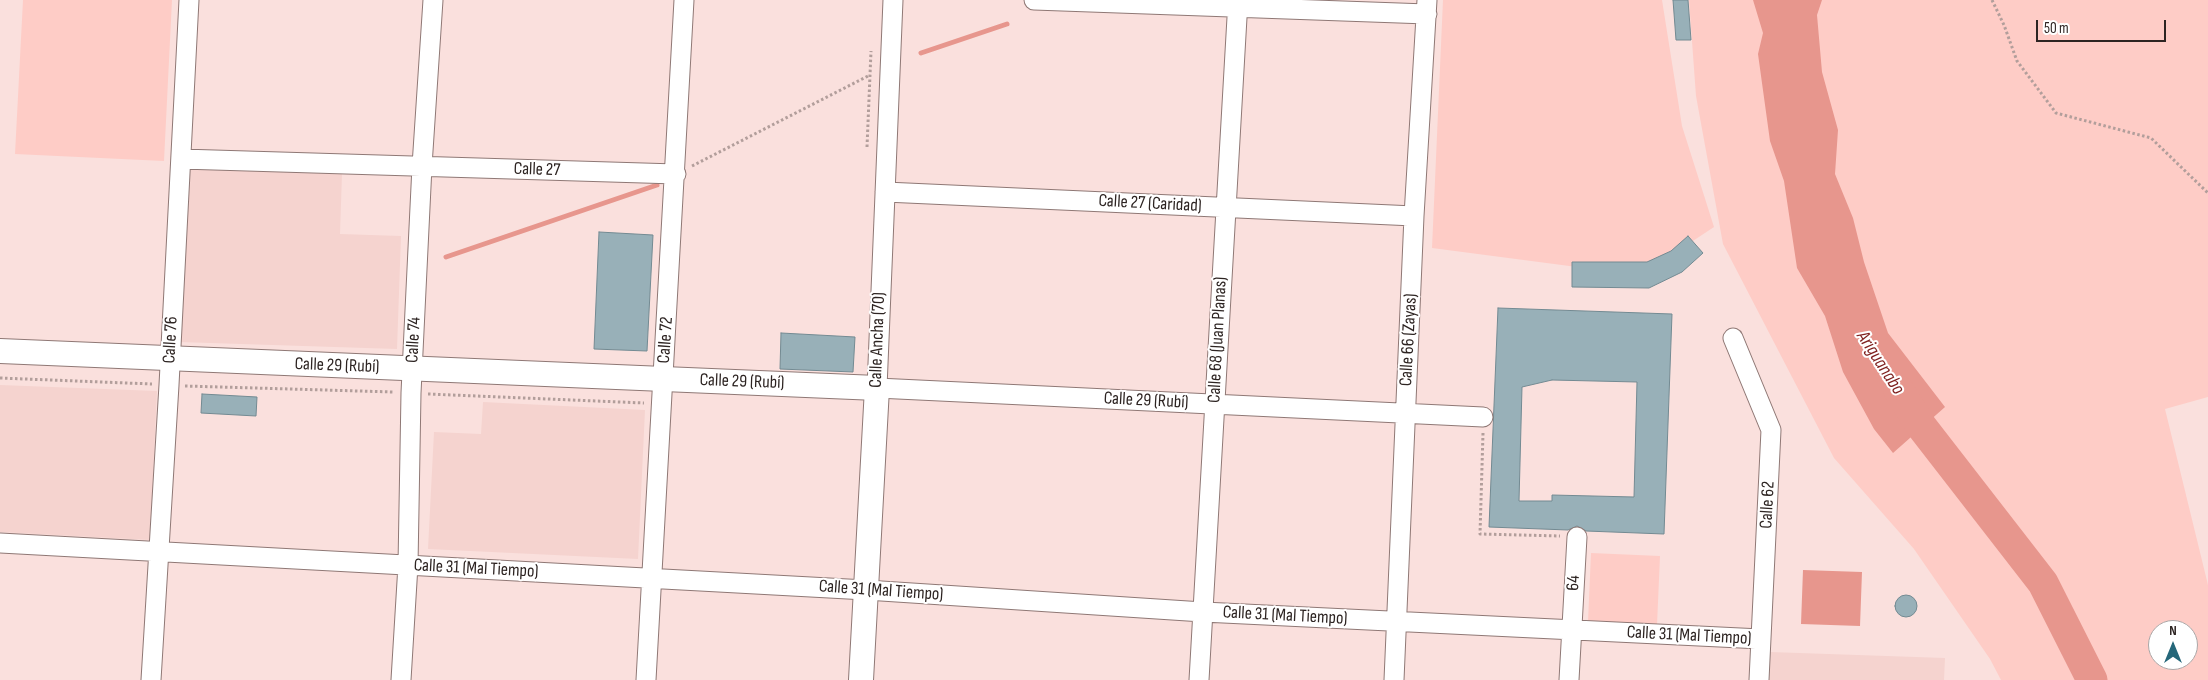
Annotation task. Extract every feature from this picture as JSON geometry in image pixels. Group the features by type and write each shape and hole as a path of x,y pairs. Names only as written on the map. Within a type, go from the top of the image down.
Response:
{"main road":[{"name":"Calle 29 (Rubí)","path":"0,351 877,388"},
{"name":"Calle Ancha (70)","path":"861,680 877,388"}],"street":[{"name":"Calle 76","path":"151,680 169,385 189,0"},
{"name":"Calle 74","path":"401,680 408,565 411,393 422,166 433,0"},
{"name":"Calle 72","path":"646,680 676,174 684,0"},
{"name":"Calle Ancha (70)","path":"877,388 893,0"},
{"path":"1034,0 1427,7"},
{"name":"Calle 68 (Juan Planas)","path":"1199,680 1237,4"},
{"name":"Calle 66 (Zayas)","path":"1394,680 1414,216 1427,7"},
{"name":"Calle 27","path":"181,159 676,174"},
{"name":"Calle 27 (Caridad)","path":"885,192 1414,216"},
{"name":"Calle 62","path":"1733,338 1771,430 1759,680"},
{"name":"Calle 29 (Rubí)","path":"877,388 1483,417"},
{"name":"64","path":"1569,680 1577,537"},
{"name":"Calle 31 (Mal Tiempo)","path":"0,543 866,590 1203,612 1761,639"}],"path":[{"path":"1992,0 2004,25 2017,61 2056,114 2151,138 2208,193"},
{"path":"676,174 870,75"},
{"path":"0,378 662,404"},
{"path":"1483,417 1480,534 1577,537"}],"shaded area":[{"path":"23,0 172,0 164,161 15,154"},
{"path":"1443,0 1662,0 1682,126 1714,227 1655,266 1577,267 1432,248"},
{"path":"1689,0 2208,0 2208,397 2165,409 2208,585 2208,680 2001,680 1990,659 1914,549 1834,458 1723,244 1696,96"},
{"path":"185,169 342,174 340,234 401,236 397,349 179,342"},
{"path":"0,385 157,391 150,540 0,532"},
{"path":"483,402 645,410 638,559 428,549 434,432 481,434"},
{"path":"1591,553 1660,556 1657,625 1588,622"},
{"path":"1770,652 1945,658 1944,680 1769,680"}],"water":[{"path":"1753,0 1822,0 1817,15 1822,72 1838,130 1835,174 1853,218 1864,262 1888,333 1945,407 1893,453 1874,429 1843,372 1825,316 1797,268 1784,181 1770,141 1758,54 1763,33"},
{"path":"1803,570 1862,572 1860,626 1801,624"}],"building":[{"path":"1673,0 1688,0 1691,40 1676,40"},
{"path":"599,232 653,235 647,351 594,349"},
{"path":"1688,236 1703,253 1682,272 1649,288 1572,287 1572,262 1647,262 1671,251"},
{"path":"1498,308 1672,314 1664,534 1586,531 1577,526 1568,530 1489,527","holes":["1552,380 1637,382 1634,497 1552,495 1552,501 1519,501 1522,387"]},
{"path":"781,333 855,337 853,372 780,369"},
{"path":"202,394 257,397 256,416 201,413"},
{"path":"1906,595 1914,598 1917,606 1914,614 1906,617 1898,614 1895,606 1898,598"}],"waterway":[{"path":"921,53 1007,24"},
{"path":"446,257 657,185"},
{"name":"Ariguanabo","path":"1899,391 1922,427 2043,583 2092,680"}]}
